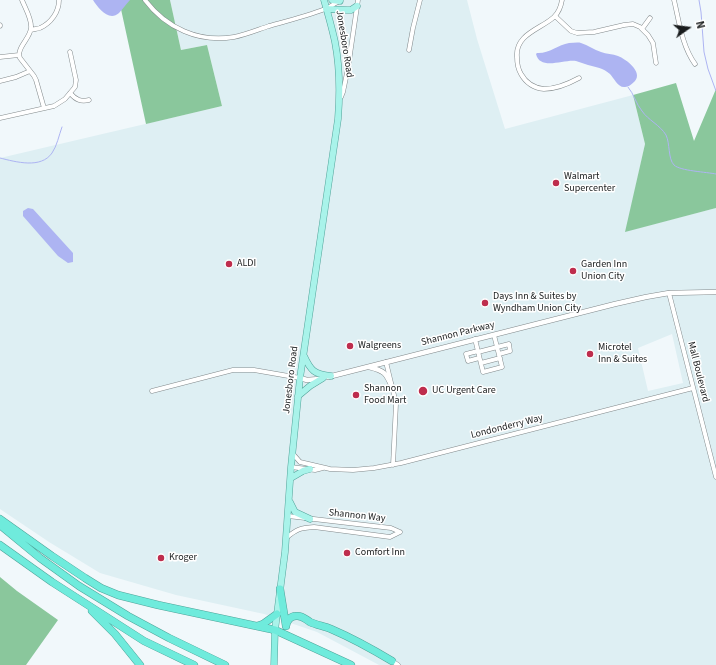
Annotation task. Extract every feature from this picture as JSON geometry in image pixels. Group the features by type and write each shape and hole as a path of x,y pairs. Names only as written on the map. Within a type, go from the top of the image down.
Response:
{"highway":[{"path":"0,519 52,556 101,588 118,595 158,605 275,630 351,665"},
{"path":"0,525 40,558 79,586 122,613 225,665"},
{"path":"0,545 52,582 144,641 194,665"},
{"path":"280,589 286,626 292,638"},
{"path":"80,600 115,634 140,665"},
{"path":"255,626 263,624 277,614"},
{"path":"286,626 291,618 301,616 311,622 331,629 369,647 395,663"},
{"name":"Jonesboro Road","path":"274,665 275,630"}],"main road":[{"path":"324,0 326,9 351,10 357,3"},
{"path":"332,0 341,0"},
{"name":"Jonesboro Road","path":"275,630 286,538 300,378 340,99 333,31 326,9"},
{"path":"303,356 310,369 320,375 331,376"},
{"path":"298,396 323,378"},
{"path":"291,478 302,471 310,469"},
{"path":"289,501 295,512 310,519"}],"street":[{"path":"18,55 31,30 30,22 22,0"},
{"path":"31,30 40,28 48,23 56,12 59,0"},
{"path":"145,0 159,16 179,30 201,37 217,38 234,37 326,9"},
{"name":"Jonesboro Road","path":"326,9 341,0"},
{"path":"409,50 420,0"},
{"path":"562,0 555,16 525,36 519,44 516,52 518,65 525,81 540,88 549,89 570,84 579,78"},
{"path":"674,0 685,44 695,64"},
{"name":"Jonesboro Road","path":"340,99 348,68 357,3"},
{"path":"555,16 571,31 577,33 594,32 633,24 640,27 653,43 656,63"},
{"path":"642,29 650,18"},
{"path":"0,118 54,106 65,99 74,87 76,80 70,52"},
{"path":"0,57 18,55"},
{"path":"18,55 36,80 44,108"},
{"path":"0,81 16,77 30,71"},
{"path":"70,93 79,100 89,100"},
{"name":"Shannon Parkway","path":"300,378 307,380 323,378 646,297 670,294 716,292"},
{"name":"Mall Boulevard","path":"670,294 716,477"},
{"path":"475,339 483,372 490,371 502,367 494,335"},
{"path":"509,344 510,351 499,356 468,361 466,354 497,347 509,344"},
{"path":"386,362 396,404 394,465"},
{"path":"368,367 382,371 388,378 392,387"},
{"path":"152,391 234,370 254,370 300,378"},
{"name":"Londonderry Way","path":"293,454 300,462 334,470 353,470 394,465 693,388"},
{"name":"Londonderry Way","path":"292,467 315,470 324,468"},
{"name":"Shannon Way","path":"286,538 295,530 303,528 390,537 400,532 391,528 288,516"}],"shaded area":[{"path":"170,0 467,0 477,39 505,129 633,95 645,144 626,231 716,208 716,665 379,665 317,632 264,614 176,595 100,573 49,542 0,509 0,158 222,106 207,45 181,50","holes":["672,334 683,383 648,391 638,348"]}],"green space":[{"path":"119,0 170,0 181,50 207,45 222,106 146,124"},
{"path":"676,83 694,141 716,89 716,208 625,232 645,144 633,95"},
{"path":"0,577 58,620 26,665 0,665"}],"water":[{"path":"93,0 130,0 119,13 111,16 104,13"},
{"path":"569,43 581,43 598,51 616,55 629,63 635,70 637,77 635,81 631,85 623,87 620,86 605,70 599,68 576,61 547,63 538,59 537,53 545,52"},
{"path":"28,208 33,209 73,253 73,262 68,263 58,256 23,216 23,211"}],"waterway":[{"path":"699,0 704,52 716,91"},
{"path":"628,87 640,108 661,128 666,135 671,159 674,165 682,169 716,174"},
{"path":"0,158 28,163 41,161 47,158 54,150 62,127"}],"place":[{"name":"Walmart Supercenter","path":"556,183"},
{"name":"ALDI","path":"229,264"},
{"name":"Garden Inn Union City","path":"573,271"},
{"name":"Days Inn & Suites by Wyndham Union City","path":"485,303"},
{"name":"Walgreens","path":"350,346"},
{"name":"Microtel Inn & Suites","path":"590,354"},
{"name":"UC Urgent Care","path":"423,391"},
{"name":"Shannon Food Mart","path":"356,395"},
{"name":"Comfort Inn","path":"347,553"},
{"name":"Kroger","path":"161,558"}]}
